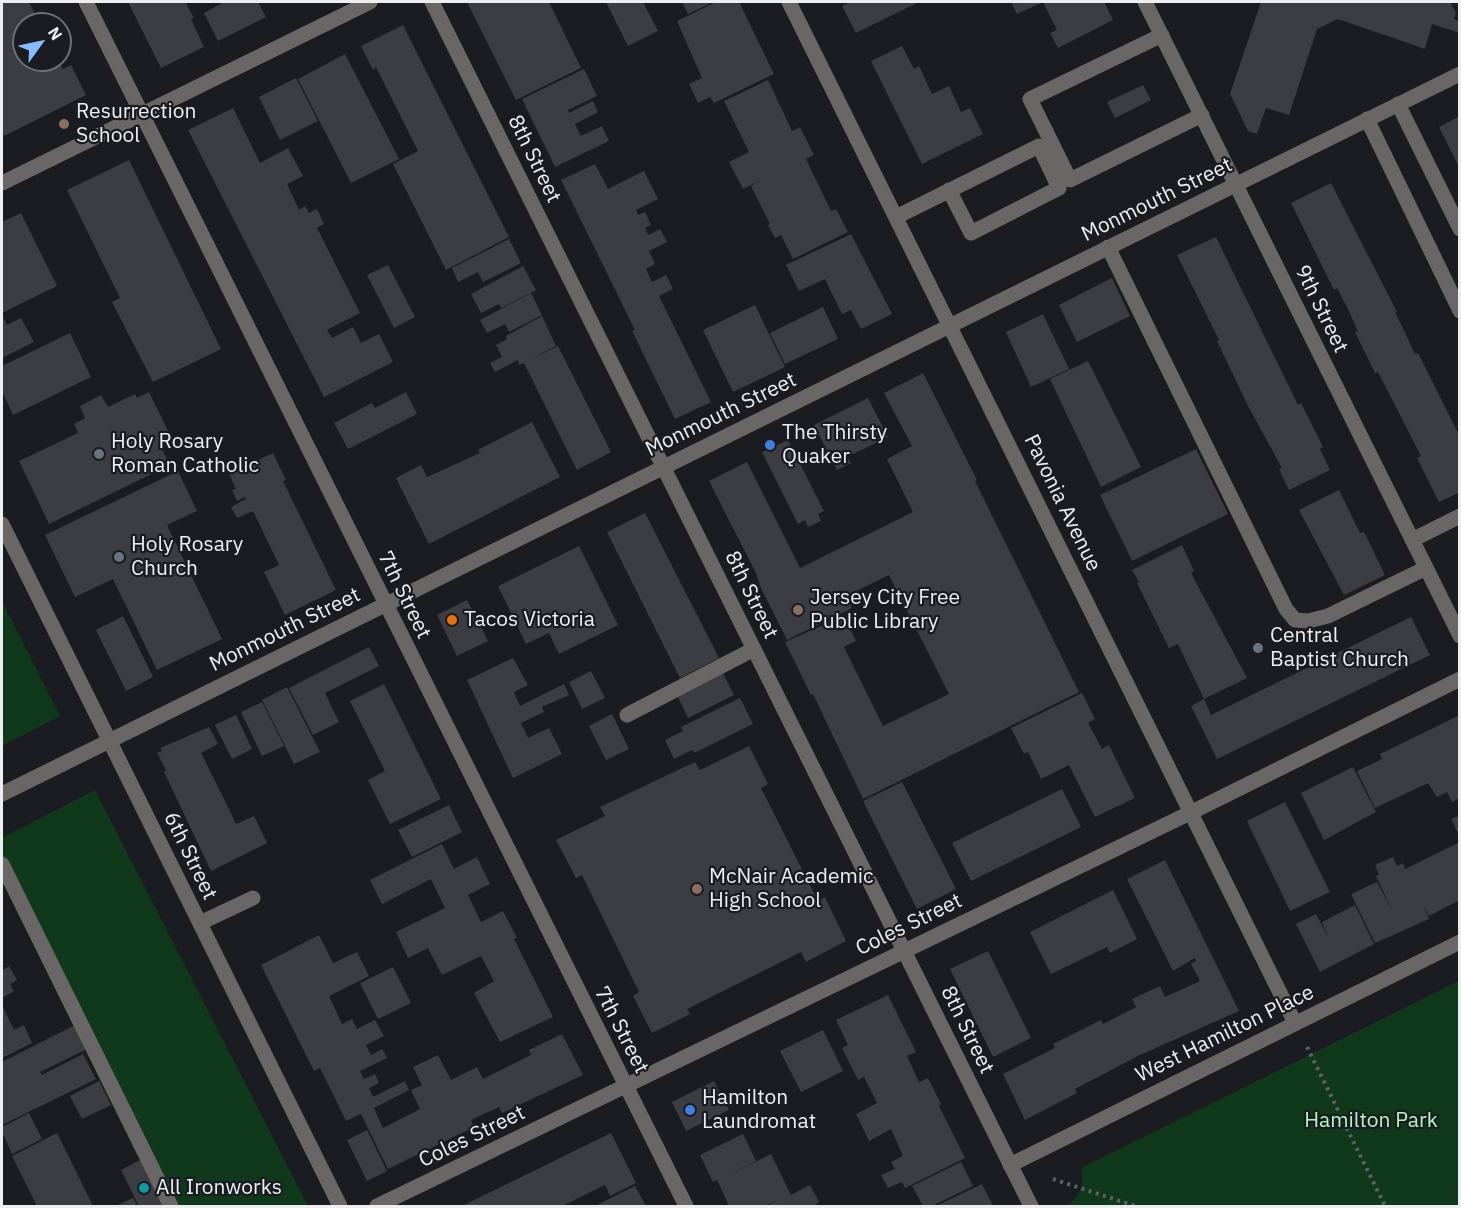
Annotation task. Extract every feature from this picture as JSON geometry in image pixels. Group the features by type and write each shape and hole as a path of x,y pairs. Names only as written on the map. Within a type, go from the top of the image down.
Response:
{"street":[{"name":"7th Street","path":"86,2 686,1206"},
{"path":"2,183 370,2"},
{"name":"8th Street","path":"432,2 1031,1206"},
{"name":"Pavonia Avenue","path":"789,2 1295,1023"},
{"name":"9th Street","path":"1145,2 1460,636"},
{"path":"1162,35 1030,99 1055,150 1070,180 1202,115"},
{"name":"Monmouth Street","path":"2,794 1460,74"},
{"path":"1398,104 1460,229"},
{"path":"1367,119 1460,311"},
{"path":"896,217 949,190 1039,146 1059,188 971,233 949,190"},
{"path":"1108,247 1286,609 1295,620 1308,621 1328,616 1426,568"},
{"path":"1412,540 1460,516"},
{"name":"6th Street","path":"2,524 340,1206"},
{"path":"627,715 754,649"},
{"name":"Coles Street","path":"377,1206 627,1087 1460,679"},
{"path":"2,864 171,1206"},
{"path":"200,923 253,898"},
{"name":"West Hamilton Place","path":"1010,1165 1460,942"}],"path":[{"path":"1307,1047 1385,1206"},
{"path":"1053,1179 1135,1206"}],"green space":[{"path":"2,601 60,716 2,746"},
{"path":"95,790 307,1204 303,1206 179,1206 2,859 2,838"},
{"name":"Hamilton Park","path":"1459,981 1459,1206 1067,1206 1080,1190 1081,1168"}],"building":[{"path":"2,2 29,2 34,12 12,12 12,72 72,72 72,67 86,95 4,136 2,132"},
{"path":"128,2 185,2 194,18 191,19 204,47 161,68"},
{"path":"224,2 258,2 266,17 218,41 204,13"},
{"path":"467,2 549,2 581,68 516,100"},
{"path":"606,2 643,2 658,31 628,46"},
{"path":"682,2 713,2 688,14"},
{"path":"716,2 739,2 774,74 714,103 710,97 698,103 689,84 702,78 677,21"},
{"path":"851,2 919,2 856,33 842,6"},
{"path":"1011,2 1043,2 1017,14"},
{"path":"1043,2 1104,2 1113,20 1058,48 1050,33 1057,30"},
{"path":"1261,2 1450,2 1456,13 1454,19 1460,22 1460,33 1432,24 1425,49 1338,19 1317,29 1289,115 1266,108 1257,134 1248,131 1230,94"},
{"path":"403,25 509,237 446,270 393,164 418,151 376,67 373,70 361,46"},
{"path":"902,46 914,69 919,66 932,94 949,86 961,112 970,108 983,134 922,164 871,61"},
{"path":"345,54 399,159 351,183 298,79"},
{"path":"584,69 597,96 568,110 569,113 593,101 598,112 575,124 581,136 602,126 609,141 555,167 522,99"},
{"path":"296,78 318,121 280,140 259,97"},
{"path":"768,80 792,131 800,127 814,155 806,159 831,211 836,209 848,232 793,259 781,235 775,238 751,186 761,180 743,189 729,162 749,152 724,101"},
{"path":"1143,85 1151,100 1115,118 1107,102"},
{"path":"233,108 260,163 288,148 303,176 287,184 299,210 305,206 309,213 317,209 324,224 317,228 360,313 327,330 332,338 353,327 361,343 379,334 393,362 324,397 188,130"},
{"path":"1460,116 1460,169 1439,127"},
{"path":"129,160 221,349 153,382 112,302 120,298 67,190"},
{"path":"595,164 608,189 644,171 658,199 636,210 638,215 645,212 651,225 645,228 648,235 660,229 667,242 649,251 655,264 646,269 652,282 666,275 673,289 659,296 711,402 675,419 632,331 635,330 561,180"},
{"path":"1331,183 1397,312 1395,312 1415,354 1418,353 1460,437 1457,438 1460,442 1460,492 1439,502 1417,458 1421,456 1378,372 1375,373 1355,332 1358,331 1348,309 1337,288 1334,290 1291,203"},
{"path":"21,213 57,286 2,313 2,222"},
{"path":"851,234 892,314 861,329 851,310 842,314 825,279 799,291 786,265"},
{"path":"1216,237 1298,405 1301,403 1323,447 1320,449 1330,470 1289,490 1279,469 1282,468 1248,406 1217,341 1219,340 1177,255"},
{"path":"509,239 521,263 483,282 478,272 458,282 452,268"},
{"path":"388,265 415,317 394,328 367,275"},
{"path":"523,266 536,290 501,308 499,304 481,313 471,294"},
{"path":"1112,278 1130,316 1077,342 1059,305"},
{"path":"531,293 542,315 509,332 505,324 487,333 480,320"},
{"path":"755,305 785,367 733,392 703,330"},
{"path":"823,307 838,339 785,364 770,333"},
{"path":"1043,314 1069,369 1031,387 1006,332"},
{"path":"2,315 7,325 21,318 34,342 2,358"},
{"path":"542,316 556,346 529,360 558,346 611,452 577,470 524,363 519,365 518,360 495,372 490,363 502,357 496,345 507,339 506,336"},
{"path":"70,333 91,377 13,415 2,391 2,366"},
{"path":"1088,361 1141,467 1101,487 1050,379"},
{"path":"923,373 1079,692 863,799 813,694 811,695 785,642 844,616 856,641 844,647 883,726 949,694 889,575 846,596 852,608 787,640 709,481 747,462 800,568 913,512 887,459 912,446 884,393"},
{"name":"Holy Rosary Roman Catholic","path":"149,392 173,441 161,447 170,465 49,524 19,461 78,433 74,424 85,418 80,406 101,395 108,407 135,394 137,398"},
{"path":"406,392 417,414 348,449 334,423 372,403 375,408"},
{"path":"868,398 888,437 847,457 851,463 837,470 814,425"},
{"path":"532,422 560,477 429,544 396,478 421,465 427,477 480,453 478,450"},
{"path":"788,440 824,511 818,514 821,521 808,527 805,520 798,524 762,452"},
{"path":"1196,449 1228,514 1132,561 1100,495"},
{"path":"273,453 286,480 283,481 336,590 285,615 264,572 279,565 253,511 237,518 231,507 246,499 245,497 237,501 232,490 236,489 229,474"},
{"name":"Holy Rosary Church","path":"178,471 197,511 167,525 222,639 157,670 113,579 75,597 45,535"},
{"path":"1339,490 1360,533 1364,532 1385,575 1344,595 1299,510"},
{"path":"645,513 719,658 680,678 607,532"},
{"path":"1182,545 1194,571 1191,573 1247,678 1204,699 1178,644 1169,648 1132,570"},
{"path":"579,546 618,625 559,654 549,633 526,644 498,586"},
{"path":"467,600 488,641 457,656 437,615"},
{"path":"123,616 153,677 126,691 96,630"},
{"path":"1411,617 1430,655 1217,759 1191,706 1204,699 1211,715"},
{"path":"369,647 379,666 325,693 339,722 313,735 289,688"},
{"path":"513,658 528,685 514,692 520,706 564,684 569,695 542,707 544,712 521,723 528,738 549,728 562,754 513,778 467,680"},
{"path":"591,671 605,698 582,709 569,682"},
{"path":"723,673 734,695 688,718 677,695"},
{"path":"384,684 441,799 390,824 368,780 385,771 350,701"},
{"path":"287,687 320,752 294,764 262,700"},
{"path":"1082,693 1095,719 1088,723 1102,749 1109,745 1135,798 1095,817 1069,765 1041,779 1028,752 1024,754 1011,728"},
{"path":"740,698 753,724 694,753 692,750 674,759 665,740 683,731 681,727"},
{"path":"262,702 284,746 262,756 241,712"},
{"path":"612,714 629,749 606,760 589,726"},
{"path":"236,715 252,749 232,759 215,725"},
{"path":"1460,715 1460,798 1452,802 1447,792 1437,797 1428,783 1375,808 1357,771 1382,759 1380,754"},
{"path":"209,727 218,744 201,753 236,824 254,816 267,843 211,871 157,753 162,751 160,748"},
{"name":"McNair Academic High School","path":"749,746 768,784 761,788 818,901 825,897 846,941 806,962 801,952 687,1009 690,1014 652,1033 633,996 639,992 582,875 576,878 556,840 605,816 600,807 695,762 700,770"},
{"path":"1353,767 1376,812 1324,840 1301,793"},
{"path":"902,782 956,889 917,909 863,801"},
{"path":"1062,789 1081,827 971,881 952,843"},
{"path":"1285,802 1330,892 1290,911 1247,821"},
{"path":"449,805 462,832 412,857 398,830"},
{"path":"1460,815 1460,837 1451,819"},
{"path":"1460,842 1460,900 1429,916 1423,905 1429,919 1375,943 1351,894 1377,882 1393,912 1376,876 1379,875 1375,865 1393,857 1397,866 1403,863 1405,869"},
{"path":"442,844 454,869 477,857 490,884 468,895 481,922 503,911 517,938 514,939 553,1017 500,1042 474,993 494,981 481,956 442,975 428,948 408,958 396,932 445,908 431,879 382,904 370,880"},
{"path":"1165,860 1239,1011 1140,1055 1075,1089 1077,1093 1025,1120 1003,1074 1055,1048 1053,1044 1101,1020 1103,1024 1136,1007 1132,999 1160,986 1165,997 1200,981 1191,964 1196,961 1195,958 1173,971 1127,879"},
{"path":"1113,890 1137,939 1110,953 1107,947 1051,974 1030,932"},
{"path":"1355,905 1374,944 1320,972 1296,924 1316,914 1329,939 1322,922"},
{"path":"319,935 333,963 357,952 369,976 329,996 342,1024 352,1019 357,1029 375,1020 384,1036 366,1045 371,1055 382,1049 387,1058 360,1071 364,1079 375,1074 379,1083 369,1088 373,1097 405,1081 409,1090 374,1108 383,1128 420,1109 411,1090 422,1085 413,1067 438,1055 451,1080 477,1067 483,1079 531,1055 529,1050 562,1034 583,1075 502,1113 499,1107 471,1120 474,1127 388,1169 361,1114 346,1121 320,1068 314,1071 261,965"},
{"path":"988,951 1031,1038 993,1057 950,969"},
{"path":"2,966 3,970 9,966 17,980 10,984 14,991 2,998"},
{"path":"393,967 411,1003 378,1019 360,983"},
{"path":"888,995 916,1052 907,1056 919,1082 928,1078 965,1158 905,1188 902,1182 888,1188 881,1175 895,1169 891,1162 903,1156 891,1129 869,1141 856,1114 877,1103 864,1077 858,1080 842,1048 848,1045 836,1020"},
{"path":"2,1005 14,1030 24,1025 32,1043 2,1058"},
{"path":"75,1025 87,1049 40,1072 42,1075 83,1054 96,1079 2,1125 2,1062"},
{"path":"823,1030 843,1071 801,1092 780,1051"},
{"path":"99,1081 111,1105 82,1119 70,1096"},
{"path":"714,1081 729,1110 686,1131 672,1102"},
{"path":"29,1113 42,1139 12,1154 2,1127"},
{"path":"367,1130 387,1171 367,1181 347,1140"},
{"path":"57,1133 93,1206 37,1206 12,1156"},
{"path":"611,1133 636,1183 610,1196 605,1185 562,1206 462,1206"},
{"path":"743,1134 756,1161 721,1179 771,1154 791,1195 810,1185 819,1202 814,1206 767,1206 780,1199 765,1206 729,1206 717,1180 713,1182 700,1155"},
{"name":"All Ironworks","path":"144,1158 168,1206 139,1206 121,1170"},
{"path":"961,1162 973,1186 932,1206 923,1206 912,1186"},
{"path":"982,1184 993,1206 936,1206"},
{"path":"635,1186 646,1206 595,1206"},
{"path":"133,1198 138,1206 116,1206"}],"place":[{"name":"Resurrection School","path":"64,124"},
{"name":"The Thirsty Quaker","path":"770,445"},
{"name":"Holy Rosary Roman Catholic","path":"99,454"},
{"name":"Holy Rosary Church","path":"119,557"},
{"name":"Jersey City Free Public Library","path":"798,610"},
{"name":"Tacos Victoria","path":"452,620"},
{"name":"Central Baptist Church","path":"1258,648"},
{"name":"McNair Academic High School","path":"697,889"},
{"name":"Hamilton Laundromat","path":"690,1110"},
{"name":"All Ironworks","path":"144,1188"}]}
